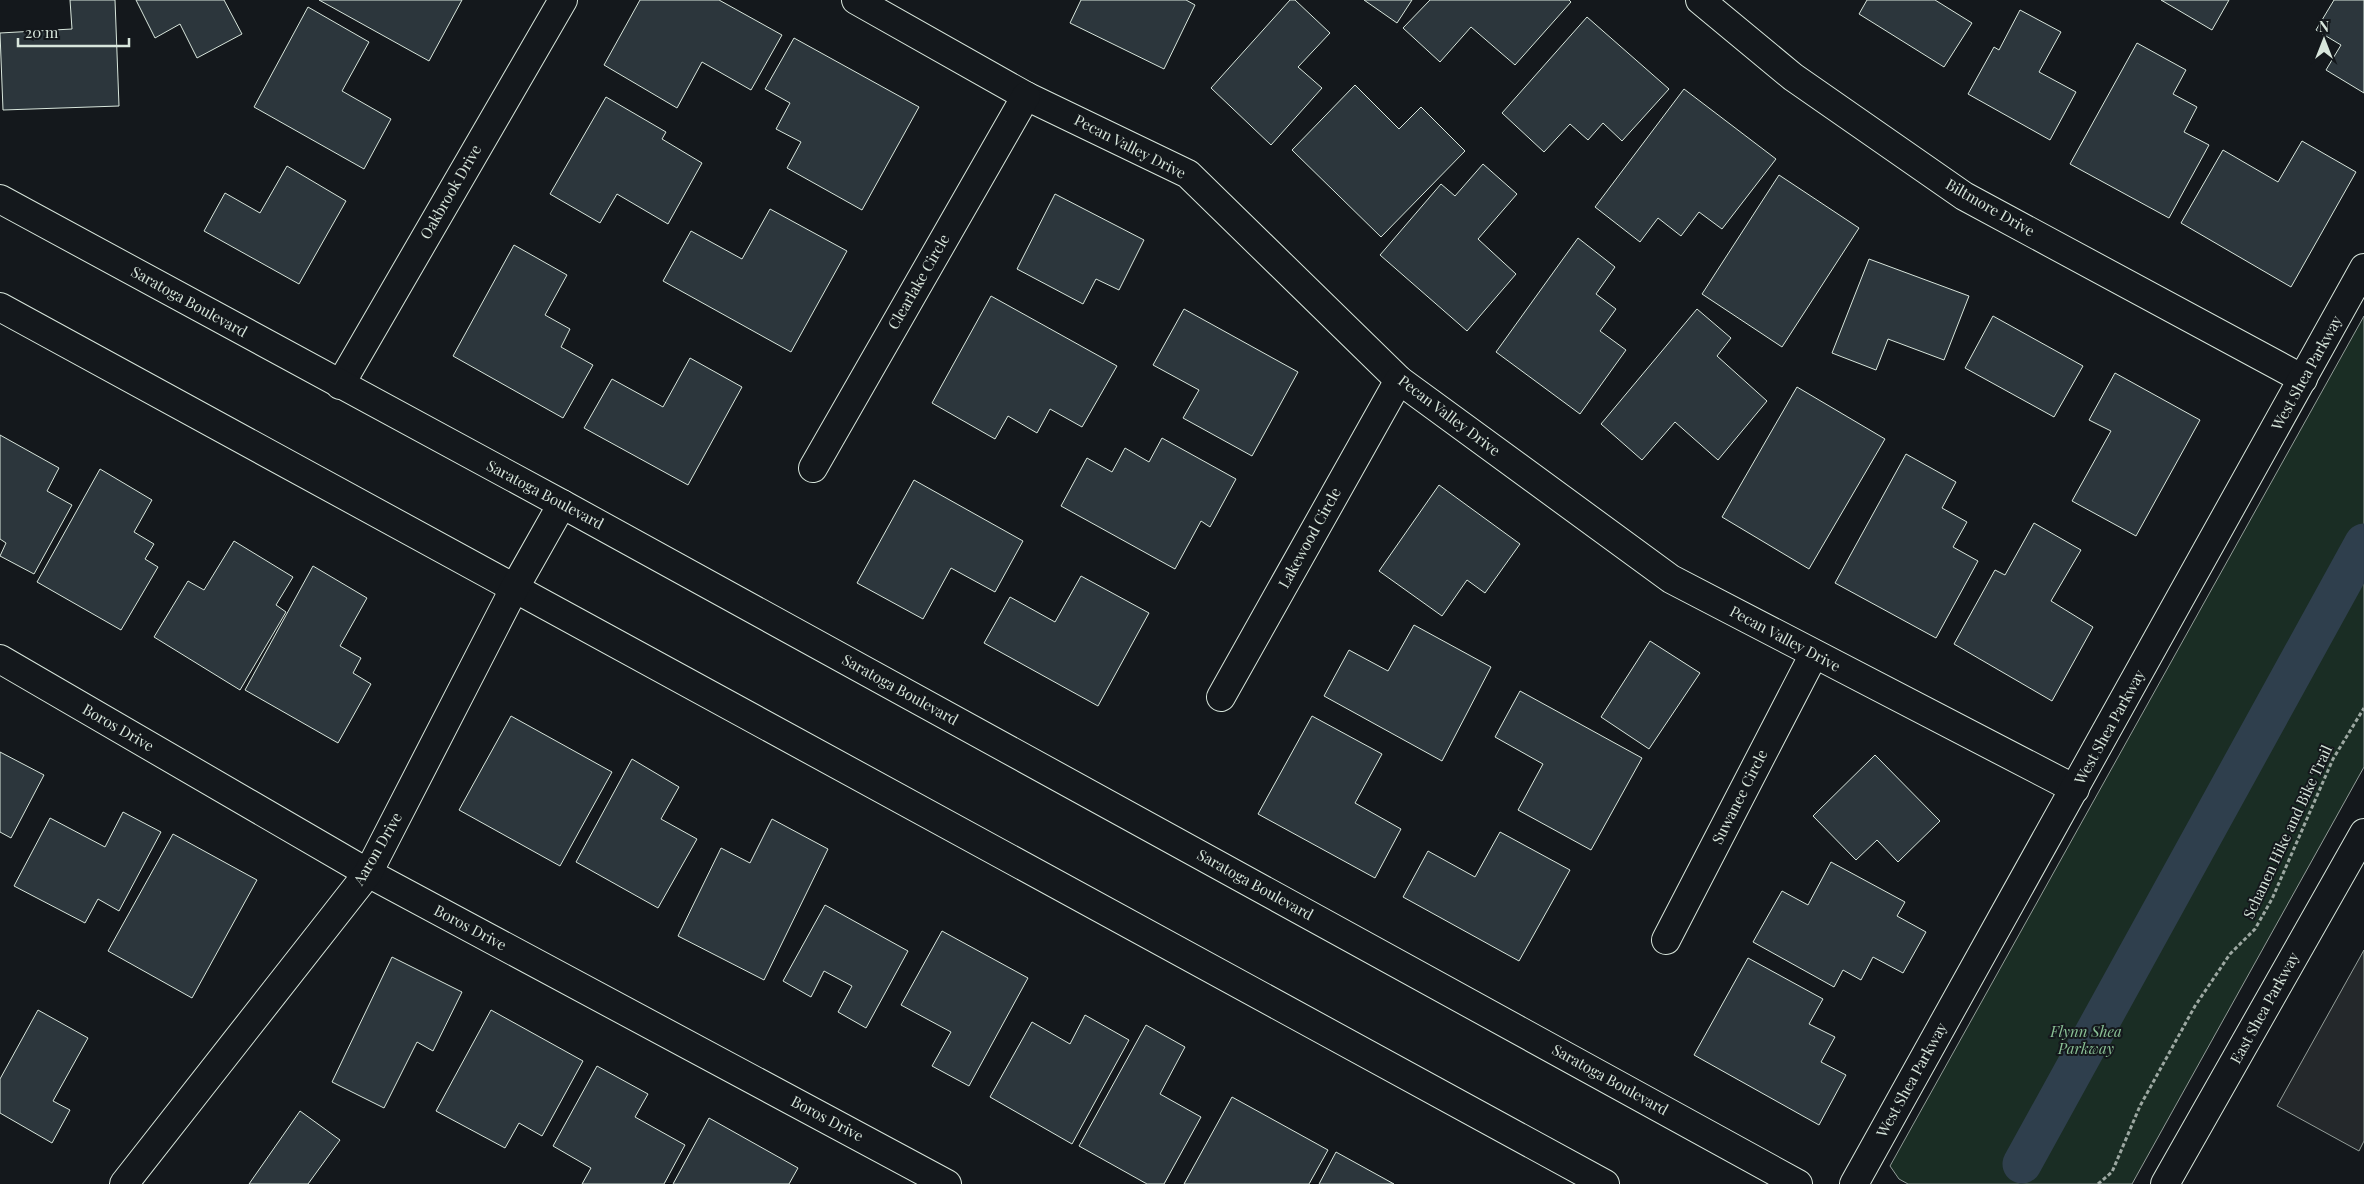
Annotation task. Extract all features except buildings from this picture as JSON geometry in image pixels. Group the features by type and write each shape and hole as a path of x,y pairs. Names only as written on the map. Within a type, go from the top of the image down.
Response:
{"street":[{"name":"Oakbrook Drive","path":"340,385 563,0"},
{"name":"Pecan Valley Drive","path":"856,0 1026,96 1188,174 1399,380 1671,579 2075,789"},
{"name":"Biltmore Drive","path":"1700,0 1793,76 1964,196 2304,379"},
{"name":"Clearlake Circle","path":"813,468 1026,96"},
{"name":"Saratoga Boulevard","path":"0,199 562,504 1798,1184"},
{"name":"West Shea Parkway","path":"1854,1184 2304,379 2364,268"},
{"path":"0,306 1605,1184"},
{"name":"Lakewood Circle","path":"1221,697 1399,380"},
{"name":"Aaron Drive","path":"124,1184 368,873 514,588 562,504"},
{"name":"Suwanee Circle","path":"1666,940 1814,654"},
{"name":"Boros Drive","path":"0,659 368,873 947,1184"},
{"name":"East Shea Parkway","path":"2165,1184 2364,833"}],"path":[{"name":"Schanen Hike and Bike Trail","path":"2098,1184 2112,1172 2140,1106 2195,1006 2230,954 2255,929 2272,899 2333,759 2364,708"}],"green space":[{"name":"Flynn Shea Parkway","path":"2364,316 2364,767 2132,1184 1908,1184 1899,1179 1890,1166"}],"shaded area":[{"path":"2364,950 2364,1141 2359,1151 2277,1106"}],"waterway":[{"path":"2022,1164 2364,543"}]}
